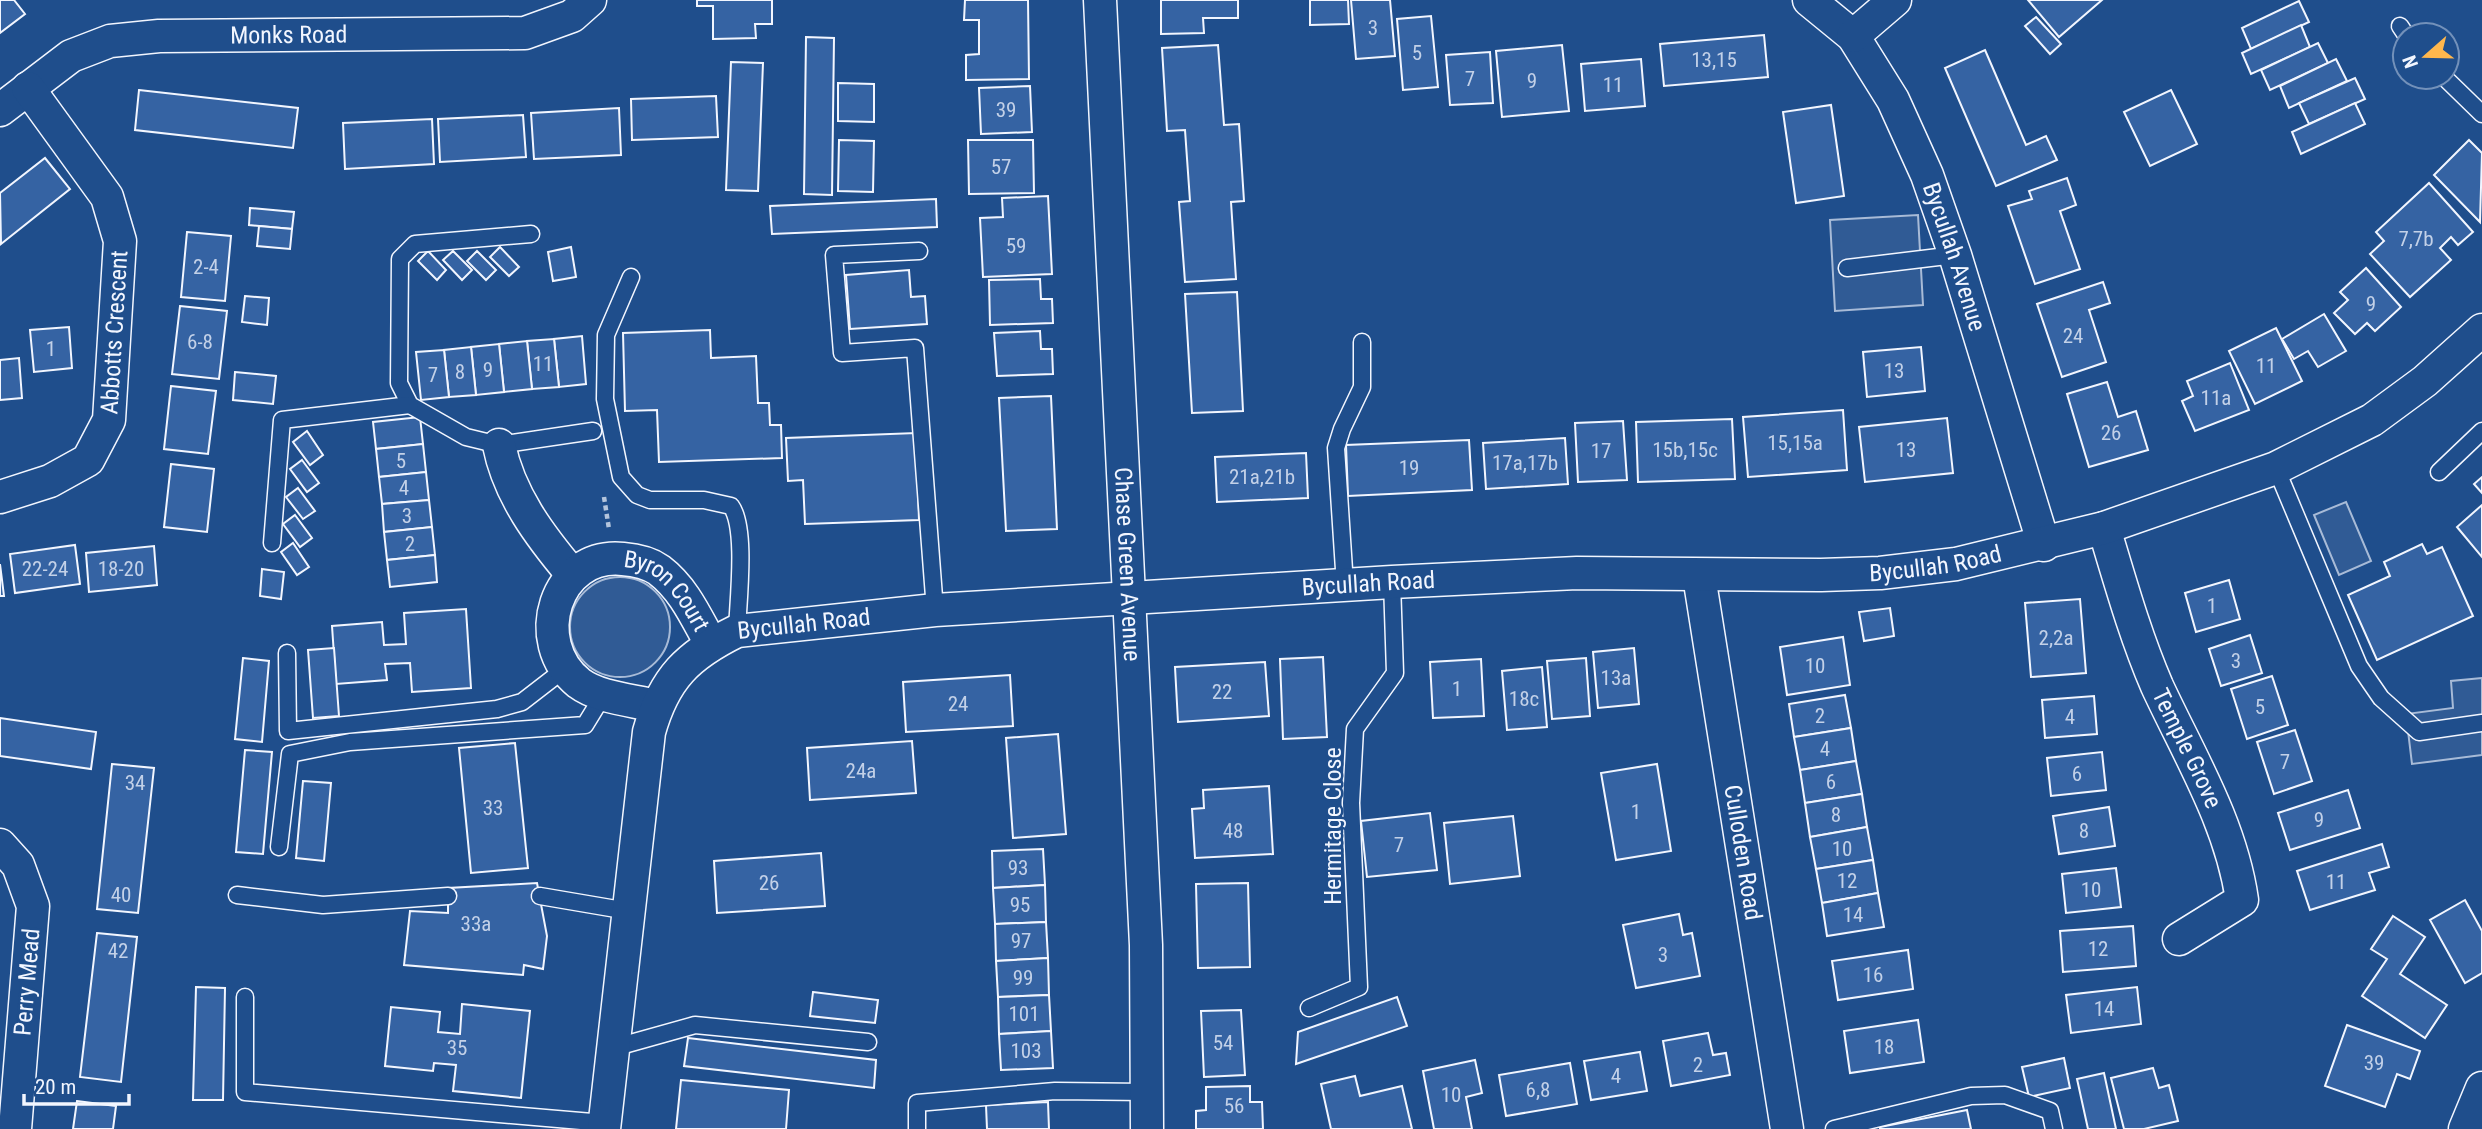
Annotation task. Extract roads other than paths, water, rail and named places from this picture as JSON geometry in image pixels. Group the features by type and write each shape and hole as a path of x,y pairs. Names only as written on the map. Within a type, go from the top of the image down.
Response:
{"street":[{"name":"Monks Road","path":"0,110 71,56 110,41 159,36 525,33 572,16 590,0"},
{"name":"Chase Green Avenue","path":"1100,0 1146,945 1147,1129"},
{"name":"Bycullah Avenue","path":"1809,0 1853,36 1893,100 1927,175 1955,255 2044,545"},
{"path":"1853,36 1895,0"},
{"name":"Abbotts Crescent","path":"0,497 50,481 88,460 109,420 120,241 107,197 28,88"},
{"name":"Bycullah Road","path":"604,1126 649,732 656,706 681,668 724,637 935,610 1392,582 1577,573 1699,576 1880,573 1956,564 2044,545 2104,528 2276,468 2372,420 2479,339"},
{"path":"499,445 504,467 530,519 572,574 556,598 552,624 554,649 580,684 604,694 656,706"},
{"name":"Temple Grove","path":"2104,528 2133,625 2156,683 2221,821 2238,874 2242,900 2179,939"},
{"name":"Byron Court","path":"572,574 591,562 613,558 636,560 657,568 724,637"},
{"name":"Culloden Road","path":"1699,576 1787,1129"},
{"name":"Perry Mead","path":"0,845 18,865 33,906 15,1129"},
{"path":"2465,1129 2482,1088"}],"lane":[{"path":"2458,91 2482,114"},
{"path":"531,234 415,244 400,258 399,383 410,405 467,438 499,445 593,431"},
{"path":"919,251 834,255 842,353 915,348 935,610"},
{"path":"1847,268 1955,255"},
{"path":"631,276 606,335 605,399 621,477 637,495 650,500 704,500 731,506 737,513 739,543 724,637"},
{"path":"1345,585 1336,448 1362,387 1362,342"},
{"path":"272,543 282,420 410,405"},
{"path":"2439,472 2482,430"},
{"path":"2276,468 2358,666 2381,698 2419,732 2482,723"},
{"name":"Hermitage Close","path":"1309,1008 1359,987 1351,803 1355,729 1395,673 1392,582"},
{"path":"287,653 288,731 497,709 522,702 566,668"},
{"path":"279,847 290,754 350,742 585,725 604,694"},
{"path":"237,895 323,905 448,896"},
{"path":"540,896 628,911"},
{"path":"245,997 245,1092 604,1126"},
{"path":"613,1048 695,1025 868,1042"},
{"path":"917,1129 917,1103 1055,1091 1147,1092"},
{"path":"1834,1129 1971,1096 2006,1095 2050,1111 2054,1129"}]}
